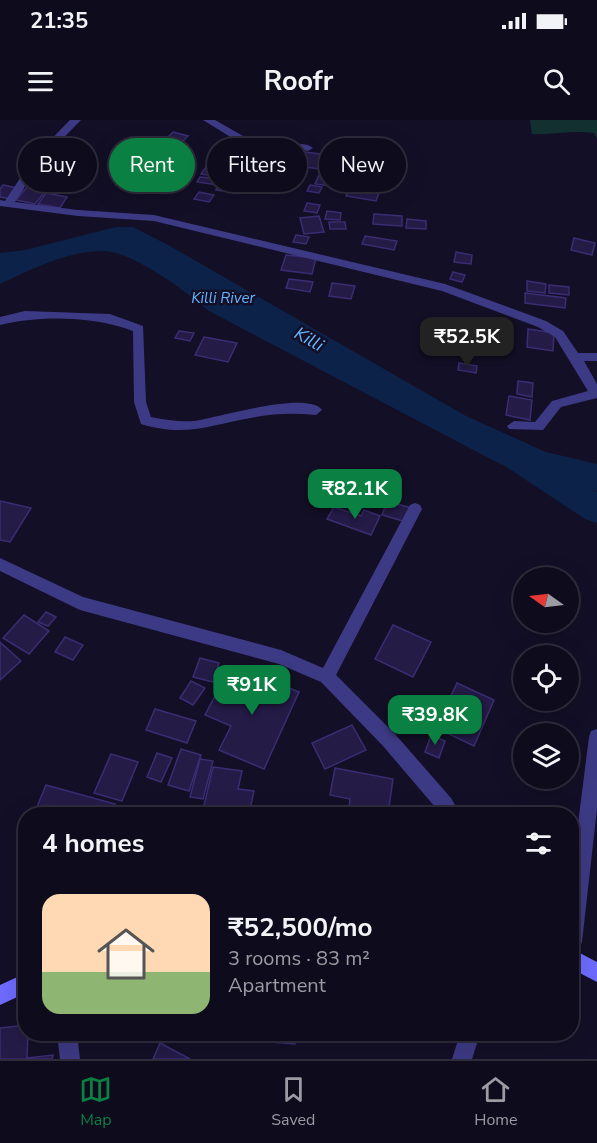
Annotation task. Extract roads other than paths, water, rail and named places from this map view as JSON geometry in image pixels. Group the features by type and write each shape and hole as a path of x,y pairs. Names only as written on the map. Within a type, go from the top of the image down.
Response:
{"main road":[{"path":"579,963 597,972"},
{"path":"0,995 18,987"}],"street":[{"path":"76,120 59,133 4,204 78,213 154,218 445,288 542,324 559,334 597,392 557,404 538,426 514,426"},
{"path":"208,120 240,139 308,148"},
{"path":"0,321 25,315 110,318 139,329 140,402 146,421 165,425 193,426 256,412 295,408 316,410"},
{"path":"574,357 597,357"},
{"path":"327,677 415,510"},
{"path":"0,564 80,603 280,657 327,677 389,740 448,807"},
{"path":"579,885 597,737"},
{"path":"68,1041 70,1059"},
{"path":"462,1059 468,1041"}],"water":[{"name":"Killi River","path":"116,227 133,227 170,246 466,416 546,452 597,464 597,491 500,464 209,311 158,273 114,252 75,254 49,262 0,284 0,253 25,250"}],"waterway":[{"name":"Killi","path":"507,451 597,509"}]}
